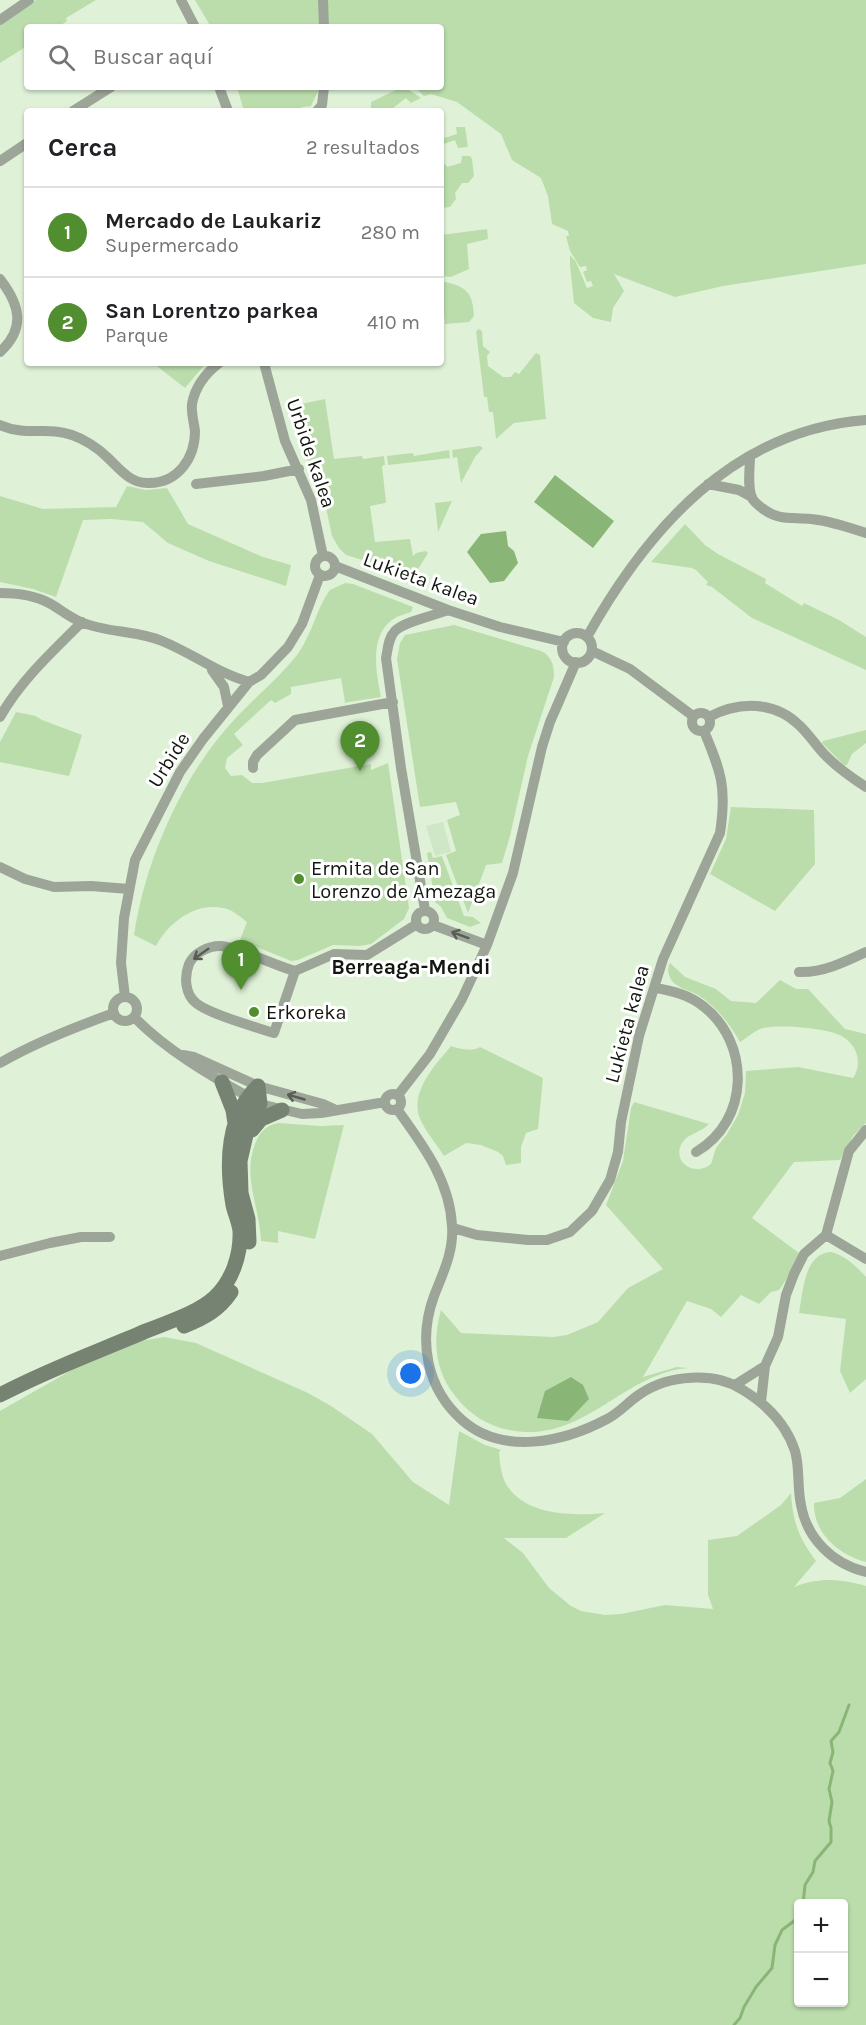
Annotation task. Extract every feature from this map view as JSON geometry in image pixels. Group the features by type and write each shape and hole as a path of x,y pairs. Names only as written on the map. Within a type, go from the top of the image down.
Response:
{"street":[{"path":"0,20 29,0"},
{"path":"181,0 193,24"},
{"path":"323,0 324,24"},
{"path":"78,108 106,90"},
{"path":"220,90 227,108"},
{"path":"320,108 324,90"},
{"path":"0,161 24,145"},
{"path":"0,279 14,300 18,320 13,340 0,352"},
{"path":"0,425 11,430 63,432 74,436 102,452 123,473 136,481 150,484 167,479 181,471 190,459 194,446 195,429 191,415 192,402 199,385 208,371 215,366"},
{"name":"Urbide kalea","path":"265,366 285,441 311,500 323,556"},
{"path":"587,637 634,562 683,506 708,484 750,456 802,431 866,420"},
{"path":"750,456 752,497 756,504 767,513 781,519 811,519 846,526 866,533"},
{"path":"731,468 750,485"},
{"path":"731,468 739,490"},
{"path":"196,484 264,476 299,469"},
{"path":"708,484 739,490 752,497"},
{"path":"323,556 332,558 335,566 330,575 320,575 316,570 316,563 323,556"},
{"name":"Lukieta kalea","path":"335,566 448,610 500,627 564,642"},
{"name":"Urbide","path":"125,997 121,963 124,918 135,860 180,772 239,693 249,682 261,675 288,647 302,624 320,575"},
{"path":"0,592 32,596 93,626 160,640 235,678 249,682"},
{"path":"425,910 401,768 386,658 393,632 402,626 448,610"},
{"path":"0,717 25,679 82,622"},
{"path":"574,633 587,637 592,645 592,651 584,661 576,662 565,655 564,642 570,635 574,633"},
{"path":"592,651 630,669 693,716"},
{"path":"398,1095 430,1054 462,999 487,945 513,873 542,747 550,722 576,662"},
{"path":"208,665 224,687 228,706"},
{"path":"235,678 239,693"},
{"path":"224,687 239,693"},
{"path":"252,768 257,755 295,720 393,702"},
{"path":"709,717 741,706 766,707 779,711 800,726 826,757 866,787"},
{"path":"701,712 709,717 710,725 704,730 693,727 691,722 693,716 701,712"},
{"name":"Lukieta kalea","path":"453,1228 477,1234 547,1240 570,1232 592,1211 610,1180 618,1152 621,1122 639,1035 656,988 663,959 720,833 723,789 720,769 704,730"},
{"path":"0,867 25,879 54,887 91,886 129,889"},
{"path":"417,924 417,915 425,910"},
{"path":"417,924 425,929 433,925 435,920 433,914 425,910"},
{"path":"295,971 274,1033 206,1009 194,1002 187,989 186,977 190,963 207,948 221,946 295,971 334,954 367,955 417,924"},
{"path":"433,925 487,945"},
{"path":"799,972 821,969 866,952"},
{"path":"656,988 672,991 701,1005 722,1026 735,1054 738,1086 730,1116 722,1128 696,1152"},
{"path":"125,997 135,1003 137,1010 135,1017 128,1021 121,1021 114,1013 116,1002 125,997"},
{"path":"0,1063 62,1032 114,1013"},
{"path":"135,1017 164,1043 222,1082 255,1095 323,1104 334,1109"},
{"path":"183,1055 194,1057 282,1110 302,1114 321,1113 385,1102"},
{"path":"3,1392 196,1310 215,1297 231,1277 238,1254 240,1231 229,1170 235,1123 233,1110 222,1082"},
{"path":"385,1102 386,1097 390,1094 398,1095"},
{"path":"235,1123 255,1095"},
{"path":"95,1352 174,1330 204,1317 219,1308 239,1280 246,1261 250,1239 248,1219 241,1193 240,1161 255,1095"},
{"path":"398,1095 402,1102 398,1109"},
{"path":"385,1102 390,1109 398,1109"},
{"path":"398,1109 433,1162 450,1204 452,1243 445,1272 429,1314 426,1355 432,1380 442,1396 462,1419 485,1434 506,1440 542,1442 561,1438 608,1419 641,1393 658,1385 695,1378 713,1379 735,1385 761,1402 779,1421 795,1451 799,1468 801,1506 811,1533 831,1556 843,1564 866,1572"},
{"path":"245,1140 261,1119 282,1110"},
{"path":"761,1402 765,1366 778,1336 786,1295 794,1274 804,1254 825,1234 849,1151 866,1130"},
{"name":"Lukieta kalea","path":"452,1243 477,1234"},
{"path":"825,1234 866,1258"},
{"path":"0,1256 81,1237 110,1236"},
{"path":"735,1385 765,1366"}],"shaded area":[{"path":"36,0 96,0 66,18 67,21 62,24 24,24 24,48 0,63 0,25"},
{"path":"195,0 866,0 866,264 723,286 675,297 614,274 624,291 613,308 611,322 593,318 574,303 570,255 576,262 587,288 593,286 591,281 587,282 583,272 587,270 586,266 580,267 570,251 566,236 569,236 568,231 552,224 548,196 541,178 512,160 501,134 457,102 431,94 424,96 418,90 444,90 444,24 209,24"},
{"path":"238,90 319,90 311,106 243,108"},
{"path":"396,90 409,90 421,98 411,103 406,98 393,108 371,108 371,102"},
{"path":"456,127 465,127 468,147 458,148 455,140 444,144 444,138 457,134"},
{"path":"462,156 470,156 474,176 468,183 462,183 450,207 444,208 444,164 447,167 461,163"},
{"path":"487,229 488,239 467,244 469,269 451,277 444,276 444,235"},
{"path":"444,282 466,291 472,301 474,316 469,322 445,324"},
{"path":"479,329 482,331 483,346 490,352 487,356 488,366 503,377 511,377 515,372 519,374 536,353 540,355 546,419 514,423 496,439 493,412 489,412 487,397 484,397 476,331"},
{"path":"157,366 203,366 185,388"},
{"path":"325,399 334,459 384,456 385,465 382,466 386,502 370,506 375,542 410,539 413,556 426,551 428,553 414,576 346,555 332,536 324,498 300,444 287,407"},
{"path":"480,446 483,448 475,457 461,483 457,457 453,458 452,450"},
{"path":"449,450 450,458 388,465 387,456 413,453 414,456"},
{"path":"555,475 614,521 593,548 534,502"},
{"path":"127,486 146,490 167,488 188,524 263,557 291,565 286,586 209,561 168,543 143,522 112,519 83,520 56,597 0,582 0,496 43,509 116,507"},
{"path":"452,501 438,532 435,503"},
{"path":"685,524 705,545 718,554 766,579 765,583 802,606 804,603 839,620 866,637 866,670 752,618 712,587 706,585 708,582 696,570 651,562"},
{"path":"506,531 508,546 514,551 518,563 504,581 490,583 467,552 481,534"},
{"path":"345,583 413,607 411,612 397,617 388,624 378,642 376,665 381,697 343,703 345,702 341,678 291,687 291,694 275,703 271,700 234,734 243,745 227,758 225,768 231,776 242,775 252,783 262,783 371,764 371,770 388,763 409,908 404,919 371,944 333,945 291,961 240,940 247,922 223,908 202,908 184,916 175,922 156,946 134,935 147,878 168,821 182,793 215,743 233,721 297,655 330,590"},
{"path":"454,625 541,651 550,659 554,673 528,756 502,863 486,865 468,913 446,855 456,851 447,820 460,815 456,802 420,807 397,659 400,643 405,635"},
{"path":"16,712 36,716 82,735 69,776 0,762 0,742"},
{"path":"866,730 866,743 852,754 847,765 844,765 822,743 823,741"},
{"path":"731,807 814,810 815,864 775,911 710,874 726,839"},
{"path":"443,822 451,852 435,856 426,826"},
{"path":"431,852 433,858 442,856 464,916 473,917 481,923 470,927 447,918 435,902 427,853"},
{"path":"670,963 685,977 716,989 731,1001 756,1003 780,980 796,989 808,989 845,1029 866,1034 866,1123 853,1136 840,1160 794,1162 752,1218 799,1253 779,1290 771,1292 759,1304 741,1295 721,1317 711,1309 687,1301 643,1377 677,1367 688,1368 664,1373 642,1382 580,1419 559,1427 535,1432 494,1426 467,1409 456,1397 444,1377 436,1345 441,1310 461,1333 553,1337 567,1335 598,1322 628,1288 663,1269 606,1205 623,1161 631,1108 634,1102 709,1124 685,1140 679,1150 682,1162 699,1169 711,1164 716,1148 738,1115 745,1093 746,1071 798,1067 853,1078 856,1072 858,1059 853,1047 844,1037 830,1032 800,1027 770,1027 757,1030 740,1042 717,1010 698,995 672,981 668,972"},
{"path":"451,1046 470,1050 480,1047 543,1078 538,1129 526,1133 521,1147 521,1163 506,1165 503,1156 498,1152 481,1145 466,1143 444,1156 424,1126 417,1106 422,1087 432,1069"},
{"path":"278,1123 344,1125 315,1239 278,1231 278,1243 261,1241 251,1180 251,1156 261,1133"},
{"path":"831,1252 855,1265 866,1277 866,1379 850,1393 840,1371 846,1319 799,1313 806,1275 810,1266 822,1254"},
{"path":"164,1337 196,1343 308,1393 331,1406 372,1434 413,1482 449,1505 459,1431 485,1445 501,1450 499,1452 504,1480 514,1495 525,1502 550,1512 564,1514 605,1513 566,1538 504,1538 523,1553 549,1588 581,1611 605,1615 621,1614 665,1605 713,1609 708,1595 708,1540 737,1536 781,1505 791,1493 798,1530 816,1561 794,1587 830,1580 866,1586 866,2025 0,2025 0,1411 77,1367 141,1341"},
{"path":"571,1377 583,1385 589,1399 568,1421 537,1418 545,1391"},
{"path":"866,1479 866,1562 846,1554 830,1541 818,1524 814,1503 840,1498"}],"waterway":[{"path":"804,1899 805,1885 813,1872 815,1861 831,1842 829,1821 832,1802 829,1789 833,1771 830,1763 833,1752 831,1741 839,1732 849,1705"},
{"path":"734,2025 756,1987 772,1968 775,1945 782,1930 794,1921"}],"place":[{"name":"San Lorentzo parkea","path":"360,771"},
{"name":"Ermita de San Lorenzo de Amezaga","path":"299,879"},
{"name":"Mercado de Laukariz","path":"241,990"},
{"name":"Erkoreka","path":"254,1012"}],"district":[{"name":"Berreaga-Mendi","path":"411,967"}]}
